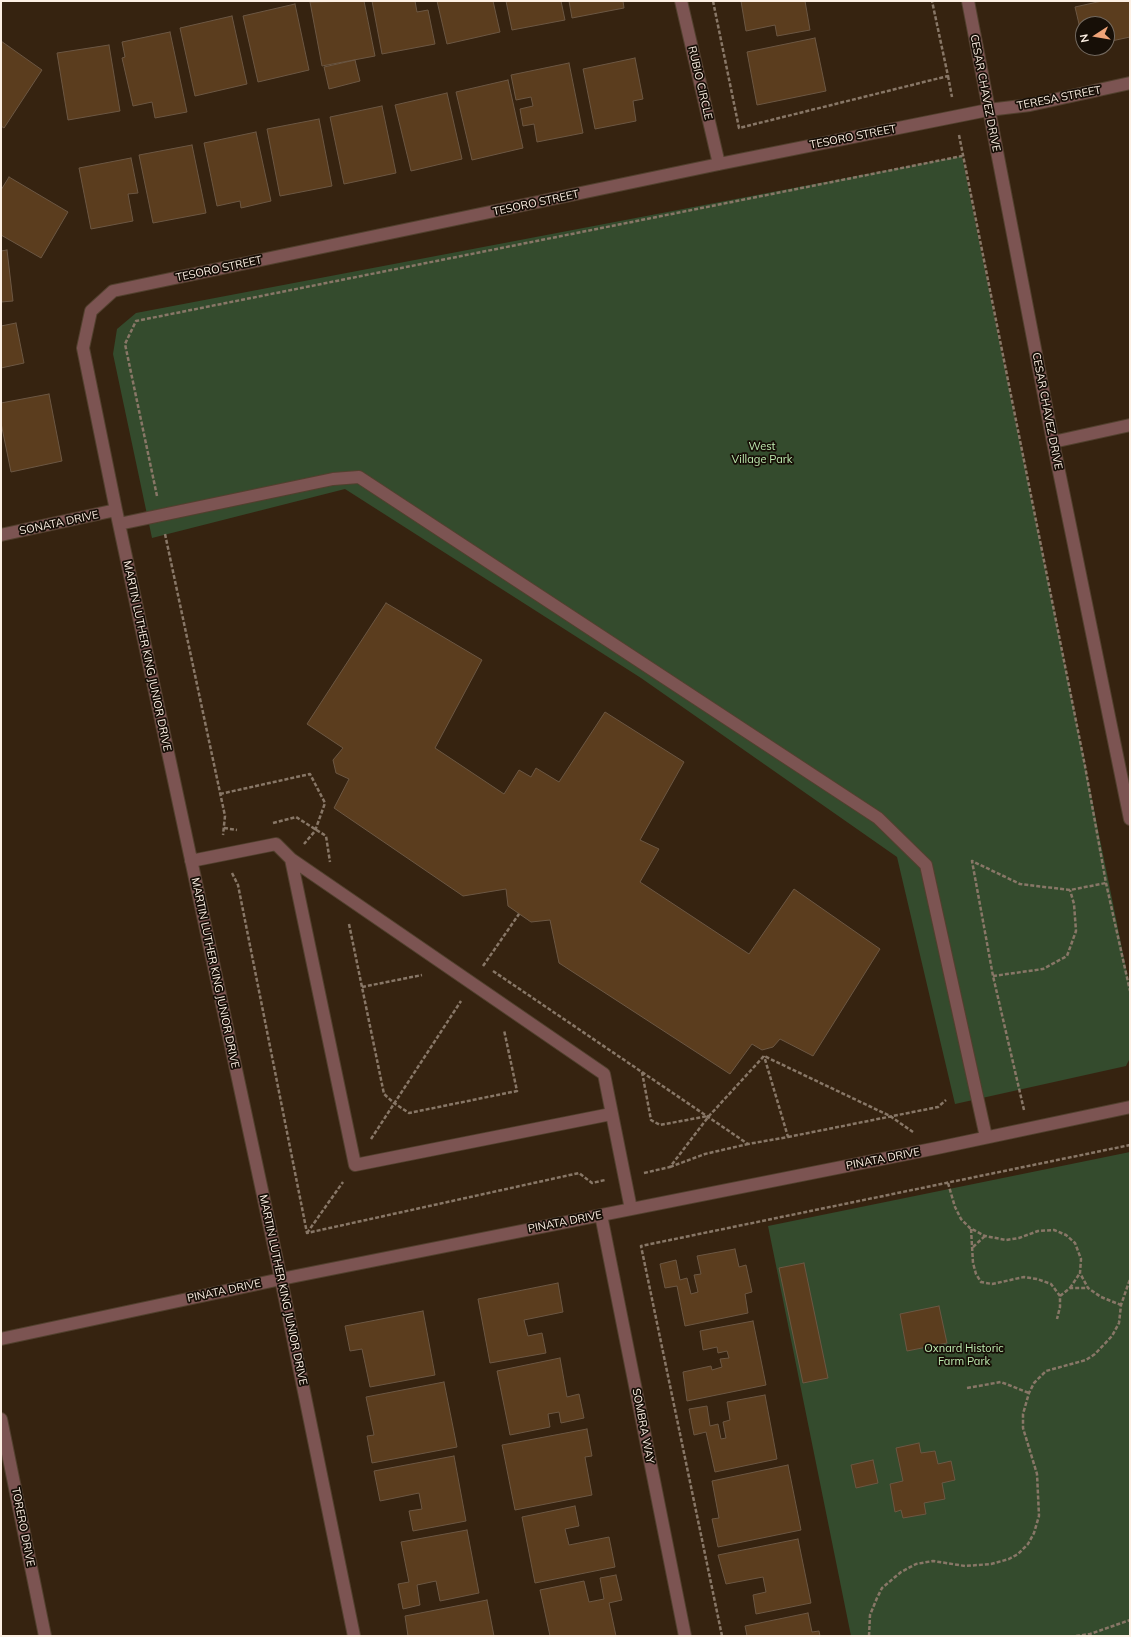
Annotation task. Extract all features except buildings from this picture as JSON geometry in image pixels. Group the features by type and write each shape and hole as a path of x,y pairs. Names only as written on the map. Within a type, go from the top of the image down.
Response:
{"street":[{"name":"RUBIO CIRCLE","path":"680,1 719,164"},
{"name":"CESAR CHAVEZ DRIVE","path":"968,1 1053,442 1125,769 1130,819"},
{"name":"TERESA STREET","path":"988,110 1030,105 1130,83"},
{"name":"TESORO STREET","path":"91,311 113,291 719,164 988,110"},
{"name":"MARTIN LUTHER KING JUNIOR DRIVE","path":"91,311 84,348 116,510 281,1279 354,1636"},
{"path":"1053,442 1130,426"},
{"path":"119,524 333,479 359,477 878,818 926,865 986,1137"},
{"name":"SONATA DRIVE","path":"1,535 116,510"},
{"path":"191,861 276,844 291,859 604,1074 631,1209"},
{"path":"291,859 354,1165 611,1114"},
{"name":"PINATA DRIVE","path":"1,1340 281,1279 937,1148 1130,1107"},
{"name":"SOMBRA WAY","path":"601,1215 685,1636"},
{"name":"TORERO DRIVE","path":"1,1419 45,1636"}],"path":[{"path":"712,1 739,128 948,76"},
{"path":"932,1 1085,766 1106,883 1130,991"},
{"path":"307,1233 238,885 222,855 225,816 125,344 136,321 962,156"},
{"path":"220,794 310,774 325,803 315,830 291,859"},
{"path":"268,824 296,817 326,836 330,863 336,867"},
{"path":"224,828 240,831"},
{"path":"1028,1128 993,976 972,861 1020,884 1070,890 1106,883"},
{"path":"993,976 1043,969 1067,956 1076,931 1074,904 1070,890"},
{"path":"307,1233 354,1165 484,965 519,914"},
{"path":"347,917 384,1094 394,1103 409,1113 517,1091 503,1023"},
{"path":"478,961 484,965"},
{"path":"491,969 748,1144"},
{"path":"362,987 428,973"},
{"path":"764,1056 890,1116 937,1148"},
{"path":"670,1167 709,1116 764,1056"},
{"path":"764,1056 788,1137"},
{"path":"642,1072 651,1120 660,1125 709,1116"},
{"path":"307,1233 579,1173 592,1183 624,1177 670,1167 705,1154 748,1144 938,1107 946,1100"},
{"path":"722,1636 641,1246 1130,1145"},
{"path":"948,1183 955,1207 961,1219 970,1228 985,1236 1006,1240 1019,1238 1038,1231 1054,1230 1066,1235 1075,1243 1081,1259 1080,1272 1070,1288 1060,1296"},
{"path":"970,1228 973,1247 973,1263 976,1274 981,1282 992,1284 1024,1277 1037,1279 1051,1284 1060,1296 1060,1307 1057,1319"},
{"path":"973,1247 985,1236"},
{"path":"1080,1272 1088,1288 1101,1297 1121,1305"},
{"path":"869,1636 870,1615 876,1598 891,1578 901,1572 916,1564 933,1561 965,1566 991,1564 1008,1559 1018,1554 1028,1544 1034,1533 1039,1516 1038,1474 1024,1428 1023,1414 1028,1393 1036,1380 1046,1371 1078,1363 1099,1350 1116,1330 1121,1305 1130,1279"},
{"path":"1070,1288 1088,1288"},
{"path":"967,1388 1001,1382 1010,1384 1028,1393"},
{"path":"1076,1636 1102,1630 1130,1620"}],"green space":[{"name":"West Village Park","path":"962,156 1130,988 1130,1058 1126,1066 955,1104 897,857 641,678 345,489 152,538 113,354 117,329 136,313"},
{"name":"Oxnard Historic Farm Park","path":"1130,1152 1130,1636 851,1636 768,1226"}]}
